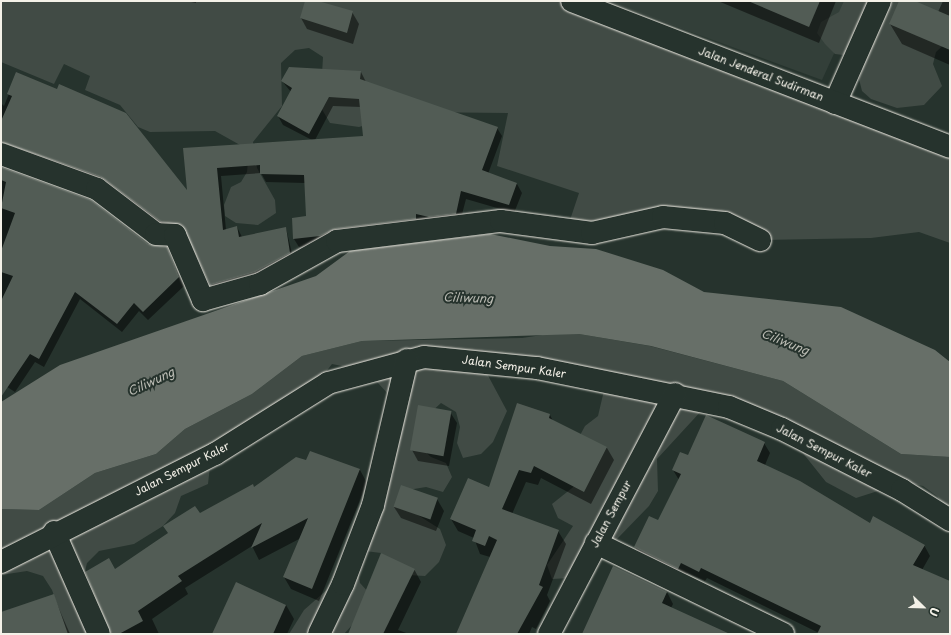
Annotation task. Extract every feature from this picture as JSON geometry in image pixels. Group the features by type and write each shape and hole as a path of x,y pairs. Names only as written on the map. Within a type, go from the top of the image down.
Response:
{"street":[{"name":"Jalan Jenderal Sudirman","path":"572,1 950,147"},
{"path":"835,103 880,1"},
{"path":"1,154 97,189 156,234 175,235 203,300 260,284 336,241 501,221 592,233 663,217 725,223 760,240"},
{"name":"Jalan Sempur Kaler","path":"1,562 54,532 215,454 328,383 407,360 424,358 487,361 675,394 729,407 782,429 902,490 950,520"},
{"path":"318,634 343,584 373,504 407,360"},
{"name":"Jalan Sempur","path":"550,634 596,543 675,394"},
{"path":"54,532 98,634"},
{"path":"596,543 783,634"}],"shaded area":[{"path":"1,1 571,1 950,147 950,243 919,232 871,238 760,240 726,224 567,229 579,193 497,166 508,113 410,112 359,127 330,123 320,106 323,57 309,48 295,50 281,63 282,106 253,142 257,168 275,200 276,213 258,225 236,223 225,216 224,205 231,187 241,182 247,172 248,161 240,145 215,131 150,132 138,127 120,105 85,90 90,76 64,64 54,84 1,62"},
{"path":"607,1 858,1 822,80"},
{"path":"844,1 949,1 950,39 936,52 933,64 942,86 924,105 897,108 871,99 862,91 859,79 863,68 860,57 835,54 825,44 817,33 821,22 839,12"},
{"path":"549,334 579,334 650,346 783,381 901,454 950,457 950,514 937,496 923,486 906,482 856,498 826,482 794,442 703,409 657,459 658,491 649,506 587,570 570,578 552,579 547,565 573,526 558,518 552,504 577,484 578,439 585,426 598,416 605,386 484,368 507,411 493,442 481,454 463,458 457,443 460,427 456,412 441,403 428,415 420,447 431,457 446,463 452,477 443,492 426,487 408,490 413,512 440,529 446,545 439,562 425,576 407,575 381,553 365,551 357,567 360,583 370,594 354,623 344,634 289,634 304,610 338,580 355,519 387,488 393,474 389,395 367,371 332,364 322,377 210,466 208,484 181,496 175,513 163,526 134,544 99,551 87,563 83,579 100,604 103,621 97,634 68,634 52,590 43,576 27,571 1,575 1,509 39,510 95,473 156,454 185,429 252,394 302,356 362,341 522,338"}],"water":[{"name":"Ciliwung","path":"490,234 550,246 596,249 663,270 704,292 841,307 935,350 950,362 950,457 901,454 783,381 651,346 579,334 362,341 302,356 252,394 185,429 156,454 95,473 39,510 1,509 1,402 60,365 316,276 350,251"}],"building":[{"path":"305,1 318,1 353,11 347,33 300,18"},
{"path":"748,1 820,1 809,27"},
{"path":"899,1 915,1 950,16 950,50 889,24"},
{"path":"289,67 361,71 360,79 498,127 482,170 517,183 509,205 461,191 456,214 429,217 416,214 416,219 335,229 320,236 293,239 292,218 306,216 304,175 260,174 260,165 217,168 223,230 237,226 239,237 286,227 290,253 255,272 210,285 182,225 161,222 101,177 1,142 1,121 12,96 7,94 16,72 57,89 59,84 126,113 187,190 183,148 363,136 359,99 329,97 309,134 277,116 292,88 281,81"},
{"path":"1,167 91,200 148,244 167,247 179,277 143,312 134,303 117,324 75,292 39,359 30,354 1,397 1,301 13,276 1,272 1,251 15,213 1,208 6,182 1,180"},
{"path":"517,403 550,414 549,418 607,447 584,492 534,466 531,473 519,470 502,509 559,530 539,585 543,587 517,634 456,634 497,540 489,536 485,546 472,541 476,530 450,519 468,478 489,487"},
{"path":"418,405 451,411 443,456 410,450"},
{"path":"706,415 765,442 757,461 800,481 870,523 873,516 925,545 913,565 950,581 950,634 817,634 821,626 701,568 699,572 681,563 678,569 634,547 649,516 658,520 681,474 672,470 680,452 688,455"},
{"path":"310,451 360,469 312,589 283,577 308,518 251,548 262,523 178,576 182,581 138,611 143,621 119,634 111,634 85,572 109,558 115,569 168,533 163,526 195,506 200,513 253,484 254,487 296,457 306,460"},
{"path":"401,485 438,498 430,519 394,507"},
{"path":"381,553 415,569 383,634 348,634"},
{"path":"613,566 667,592 662,603 730,634 582,634"},
{"path":"236,582 286,605 273,634 212,634"},
{"path":"54,594 68,634 1,634 1,612"}]}
